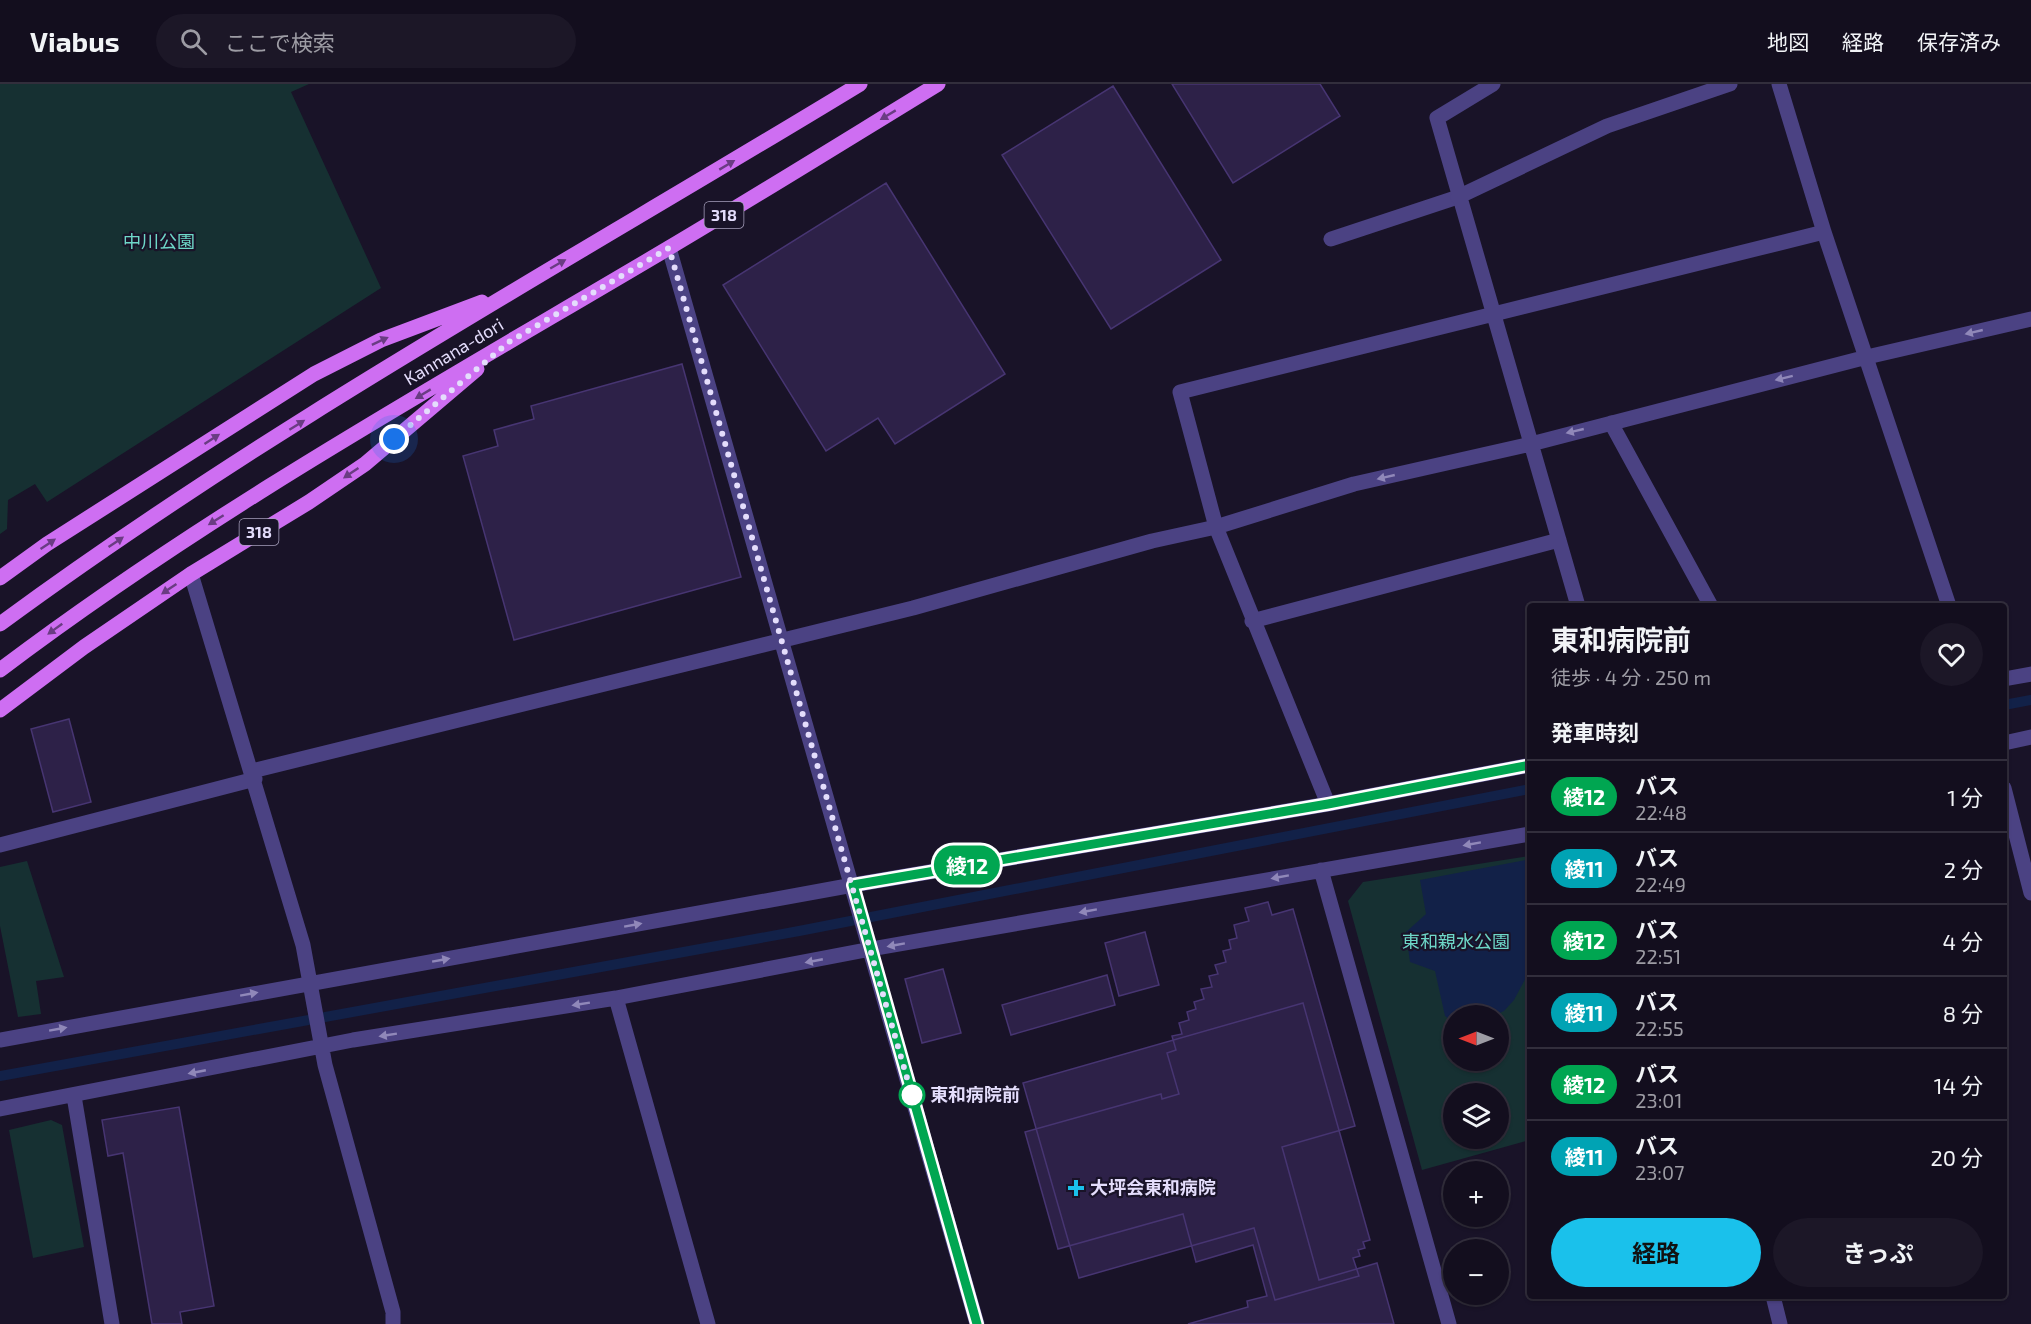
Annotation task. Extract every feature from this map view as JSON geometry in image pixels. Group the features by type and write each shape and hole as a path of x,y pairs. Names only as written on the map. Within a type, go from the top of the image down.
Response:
{"main road":[{"name":"Kannana-dori","path":"0,624 71,572 248,456 508,293 654,209 860,84"},
{"name":"Kannana-dori","path":"0,670 155,559 265,489 669,248 938,84"},
{"name":"318","path":"0,578 47,544 314,374 424,322 508,293"},
{"name":"318","path":"0,710 84,647 191,574 309,502 365,464 509,342"}],"street":[{"path":"1492,84 1437,118 1577,603"},
{"path":"1331,239 1458,197 1607,126 1730,84"},
{"path":"1779,84 1824,232 1948,603"},
{"path":"1328,804 1252,621 1216,527 1180,392 1824,232"},
{"path":"669,248 872,950 977,1324"},
{"path":"0,845 254,775 781,639 913,608 1142,544 1216,527 1354,484 1531,444 1867,357 2031,319"},
{"path":"1611,423 1709,603"},
{"path":"1252,621 1559,540"},
{"path":"191,574 254,775 312,983 320,1047 393,1312 393,1324"},
{"path":"2007,678 2031,674"},
{"path":"2007,742 2031,737"},
{"path":"0,1040 853,885 1328,804 1527,766"},
{"path":"2007,800 2031,893"},
{"path":"0,1109 320,1047 616,998 872,950 1527,835"},
{"path":"1322,870 1449,1324"},
{"path":"616,998 708,1324"},
{"path":"74,1096 112,1324"},
{"path":"1774,1299 1780,1324"}],"green space":[{"name":"中川公園","path":"0,84 309,84 291,92 381,288 47,502 35,484 8,500 7,529 0,534"},
{"name":"東和親水公園","path":"1527,856 1527,1141 1509,1146 1509,1083 1443,1083 1443,1149 1498,1149 1454,1161 1443,1161 1443,1164 1422,1170 1348,901 1363,882"},
{"path":"27,861 64,977 36,981 41,1014 18,1017 0,926 0,867"},
{"path":"51,1120 62,1125 84,1247 33,1258 9,1130"}],"water":[{"path":"1526,860 1527,976 1509,1006 1443,1005 1443,1007 1435,971 1410,962 1406,932 1426,914 1420,880"}],"building":[{"path":"1172,84 1320,84 1340,116 1233,183"},
{"path":"1113,86 1221,260 1111,329 1002,155"},
{"path":"886,183 1005,374 895,444 878,418 826,451 723,285"},
{"path":"682,364 741,577 514,640 463,456 498,446 494,430 534,419 531,406"},
{"path":"69,719 91,802 53,812 31,729"},
{"path":"1268,902 1272,915 1293,909 1355,1126 1282,1147 1319,1280 1377,1263 1394,1324 1188,1324 1248,1307 1247,1301 1267,1296 1253,1245 1196,1262 1183,1214 1058,1249 1025,1132 1161,1094 1162,1099 1179,1094 1167,1053 1176,1050 1172,1036 1182,1034 1179,1023 1189,1020 1187,1012 1196,1009 1194,1002 1204,999 1201,989 1212,987 1209,976 1218,974 1215,965 1226,962 1223,951 1231,949 1229,940 1237,938 1234,925 1249,921 1245,908"},
{"path":"1145,932 1159,985 1119,996 1105,943"},
{"path":"943,969 961,1033 922,1043 905,979"},
{"path":"1107,975 1115,1005 1011,1035 1002,1005"},
{"path":"1303,1003 1370,1240 1363,1242 1365,1248 1358,1250 1360,1256 1353,1258 1359,1276 1275,1300 1254,1228 1079,1278 1023,1083"},
{"path":"179,1107 214,1306 180,1312 182,1324 152,1324 123,1153 108,1156 102,1120"}],"waterway":[{"path":"2007,704 2031,700"},
{"path":"0,1076 799,931 1527,790"}],"bus line":[{"name":"綾12","path":"977,1324 853,885 1328,804 1527,766"}],"place":[{"name":"東和病院前","path":"912,1095"},
{"name":"大坪会東和病院","path":"1076,1188"}],"route":[{"path":"394,439 509,342 669,248 915,1106 912,1095"}]}
